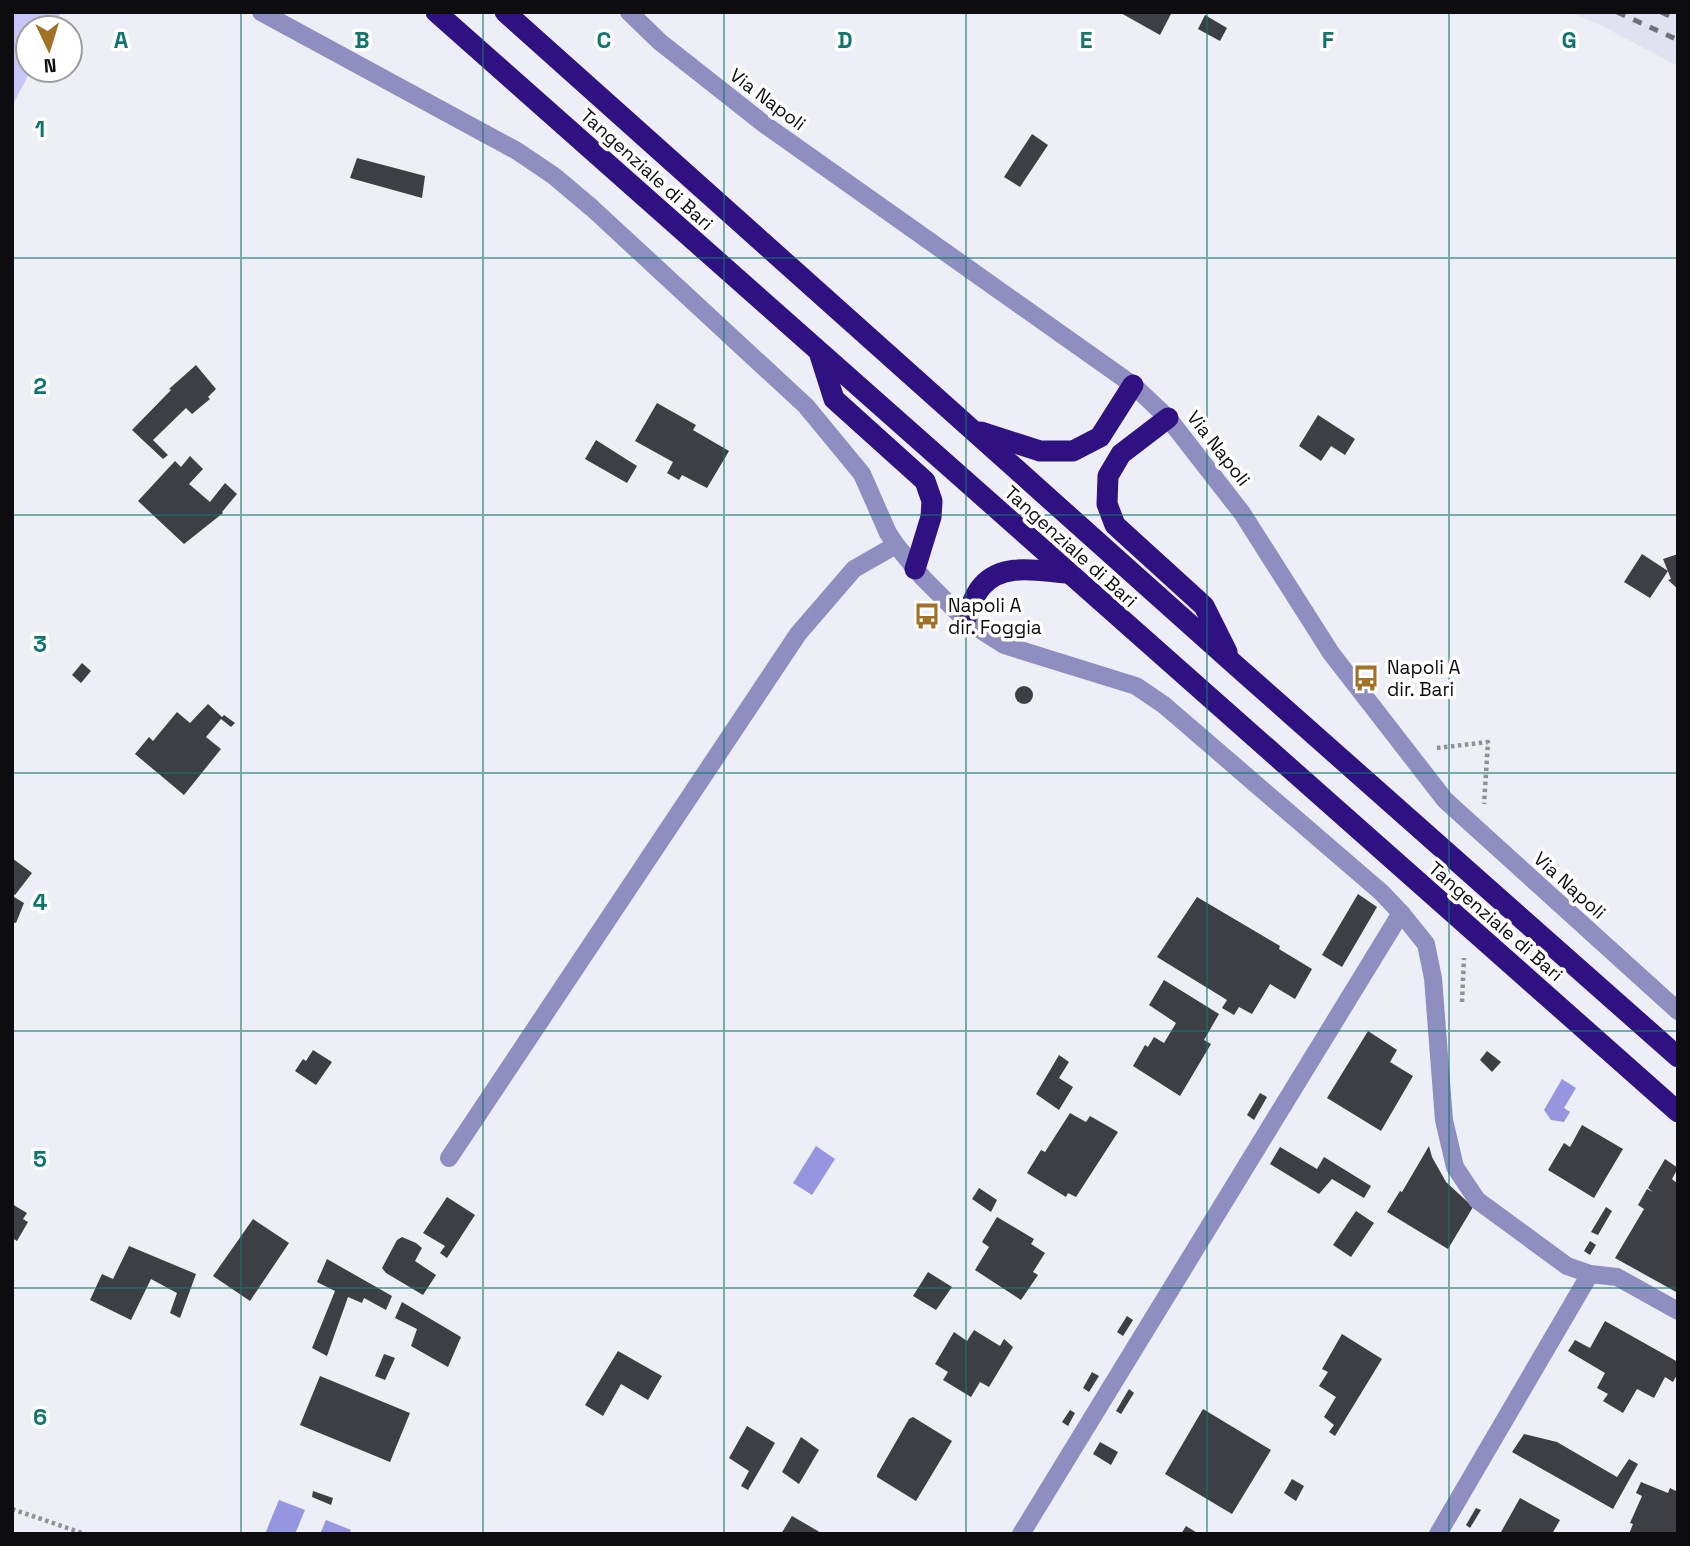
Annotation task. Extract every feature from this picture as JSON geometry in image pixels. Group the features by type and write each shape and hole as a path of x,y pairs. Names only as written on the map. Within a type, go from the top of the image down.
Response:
{"highway":[{"name":"Tangenziale di Bari","path":"436,12 1066,573 1678,1112"},
{"name":"Tangenziale di Bari","path":"505,12 1678,1057"},
{"path":"820,353 834,399 925,481 932,501 931,517 915,569"},
{"path":"974,430 1040,451 1073,451 1100,437 1133,385"},
{"path":"1168,418 1121,454 1108,476 1107,504 1115,525 1204,606 1233,663"},
{"path":"965,620 981,586 998,574 1016,569 1066,573"}],"street":[{"path":"261,12 516,151 554,176 807,407 862,474 896,545 915,569 965,620 1004,645 1136,687 1164,705 1381,892 1426,944 1431,967 1444,1120 1455,1167 1477,1200 1567,1266 1590,1274 1618,1277 1678,1311"},
{"name":"Via Napoli","path":"629,12 660,42 764,124 1133,385 1168,418 1242,513 1331,653 1446,800 1678,1011"},
{"path":"449,1158 798,634 854,569 896,545"},
{"path":"1021,1534 1401,913"},
{"path":"1438,1534 1590,1274"}],"path":[{"path":"1437,747 1488,742 1486,790"},
{"path":"1462,1013 1465,947"},
{"path":"12,1509 85,1534"}],"shaded area":[{"path":"12,12 61,12 14,14 14,84 24,84 12,106"},
{"path":"1570,12 1678,12 1678,66 1602,26"},
{"path":"1562,1079 1576,1088 1564,1108 1570,1112 1564,1122 1551,1120 1544,1110"},
{"path":"816,1146 835,1159 812,1195 793,1183"},
{"path":"279,1500 305,1510 295,1534 265,1534"},
{"path":"326,1520 351,1530 349,1534 320,1534"}],"building":[{"path":"1119,12 1172,12 1160,35"},
{"path":"1205,15 1227,28 1220,41 1198,29"},
{"path":"1032,134 1048,145 1020,187 1004,177"},
{"path":"357,158 425,176 422,198 350,178"},
{"path":"196,365 216,389 208,397 210,399 192,414 186,408 153,440 168,455 163,459 132,430 171,390 169,389"},
{"path":"657,403 696,425 693,430 729,451 707,488 682,475 679,480 667,473 673,462 635,441"},
{"path":"1318,415 1355,439 1345,455 1331,446 1321,461 1299,446"},
{"path":"596,440 637,466 627,483 585,459"},
{"path":"190,456 203,469 189,484 210,502 225,483 237,494 223,513 184,544 138,501 175,461 181,467"},
{"path":"1642,554 1668,571 1650,598 1624,582"},
{"path":"1678,554 1678,589 1668,580 1671,579 1663,559"},
{"path":"82,663 91,671 81,683 72,675"},
{"path":"1024,686 1030,689 1033,695 1030,701 1024,704 1018,701 1015,695 1018,689"},
{"path":"208,704 222,717 224,715 235,723 231,727 221,719 206,737 221,749 184,795 135,754 149,737 153,741 177,712 190,723"},
{"path":"12,858 32,873 15,895 12,893"},
{"path":"1358,894 1377,907 1342,967 1322,955"},
{"path":"14,897 24,903 16,923 12,922"},
{"path":"1197,897 1280,946 1279,949 1312,969 1295,999 1270,984 1252,1014 1239,1007 1234,1015 1222,1008 1227,1000 1157,957"},
{"path":"1164,980 1219,1014 1204,1040 1211,1044 1180,1096 1133,1066 1145,1045 1148,1047 1154,1037 1164,1043 1176,1023 1149,1005"},
{"path":"1368,1031 1397,1050 1390,1062 1413,1076 1381,1131 1327,1098"},
{"path":"313,1050 332,1062 316,1085 295,1071"},
{"path":"1487,1051 1501,1062 1492,1072 1480,1060"},
{"path":"1059,1055 1069,1062 1059,1078 1073,1087 1059,1110 1036,1094"},
{"path":"1260,1093 1267,1097 1254,1120 1247,1115"},
{"path":"1070,1113 1086,1122 1090,1116 1118,1132 1076,1197 1068,1193 1066,1197 1027,1173 1041,1150 1045,1152"},
{"path":"1582,1125 1623,1149 1594,1198 1548,1170 1564,1143 1570,1147"},
{"path":"1429,1146 1446,1182 1473,1207 1448,1249 1387,1212"},
{"path":"1280,1147 1317,1169 1324,1157 1371,1186 1364,1198 1332,1179 1319,1194 1270,1164"},
{"path":"1665,1159 1678,1168 1672,1179 1678,1184 1678,1293 1615,1258 1644,1209 1638,1205 1647,1189 1653,1192 1648,1188"},
{"path":"979,1188 997,1200 991,1212 972,1199"},
{"path":"447,1197 475,1215 447,1258 440,1253 445,1246 423,1233"},
{"path":"12,1204 27,1213 23,1219 28,1222 17,1241 12,1238"},
{"path":"1606,1207 1612,1211 1598,1235 1591,1232"},
{"path":"1356,1211 1374,1223 1351,1257 1333,1245"},
{"path":"997,1217 1034,1239 1031,1244 1045,1253 1033,1272 1038,1275 1021,1300 975,1270 989,1247 982,1242"},
{"path":"253,1219 289,1243 250,1301 213,1276"},
{"path":"402,1237 422,1248 415,1261 436,1275 423,1295 382,1268 397,1240"},
{"path":"1590,1241 1596,1245 1590,1255 1584,1251"},
{"path":"129,1246 196,1274 180,1318 170,1313 177,1293 151,1279 131,1320 90,1300 102,1274 113,1279"},
{"path":"327,1259 392,1296 386,1310 364,1298 362,1303 348,1297 327,1356 312,1348 335,1291 317,1282"},
{"path":"928,1272 952,1287 936,1310 913,1296"},
{"path":"402,1302 461,1337 448,1367 411,1346 417,1329 395,1318"},
{"path":"1127,1316 1133,1320 1123,1336 1117,1332"},
{"path":"1605,1321 1678,1362 1678,1373 1673,1382 1665,1377 1654,1398 1637,1389 1623,1413 1603,1401 1608,1394 1597,1388 1605,1373 1568,1351 1575,1340 1590,1348"},
{"path":"974,1330 1000,1346 1004,1339 1013,1347 989,1387 980,1382 971,1397 943,1380 948,1372 935,1364 954,1332 967,1341"},
{"path":"1342,1334 1382,1359 1335,1436 1329,1432 1334,1425 1324,1417 1336,1397 1319,1386 1328,1372 1322,1369"},
{"path":"618,1351 662,1376 648,1400 621,1384 603,1416 585,1405"},
{"path":"384,1354 395,1358 385,1380 375,1376"},
{"path":"1092,1372 1099,1376 1089,1392 1083,1388"},
{"path":"320,1376 410,1413 390,1462 300,1425"},
{"path":"1129,1389 1134,1393 1121,1414 1116,1411"},
{"path":"1203,1409 1271,1450 1232,1514 1165,1474"},
{"path":"1070,1410 1075,1413 1068,1426 1062,1422"},
{"path":"913,1417 952,1441 916,1501 877,1477 909,1419"},
{"path":"747,1426 775,1443 748,1490 741,1486 749,1471 729,1458"},
{"path":"1524,1434 1557,1442 1617,1477 1629,1459 1638,1464 1613,1509 1512,1452"},
{"path":"801,1437 819,1450 799,1484 782,1472"},
{"path":"1100,1442 1118,1452 1111,1465 1093,1454"},
{"path":"1292,1479 1304,1486 1296,1501 1284,1493"},
{"path":"1641,1482 1668,1493 1670,1488 1678,1492 1678,1534 1629,1534 1633,1524 1630,1523 1642,1496 1636,1493"},
{"path":"313,1491 333,1498 331,1505 312,1497"},
{"path":"1520,1498 1560,1520 1552,1534 1501,1532"},
{"path":"1476,1508 1481,1510 1470,1528 1466,1525"},
{"path":"792,1516 823,1534 781,1534"},
{"path":"1186,1526 1199,1534 1181,1534"}],"railway":[{"path":"1617,12 1678,40"},
{"path":"1661,12 1678,20"}],"place":[{"name":"Napoli A dir. Foggia","path":"927,616"},
{"name":"Napoli A dir. Bari","path":"1366,678"}]}
